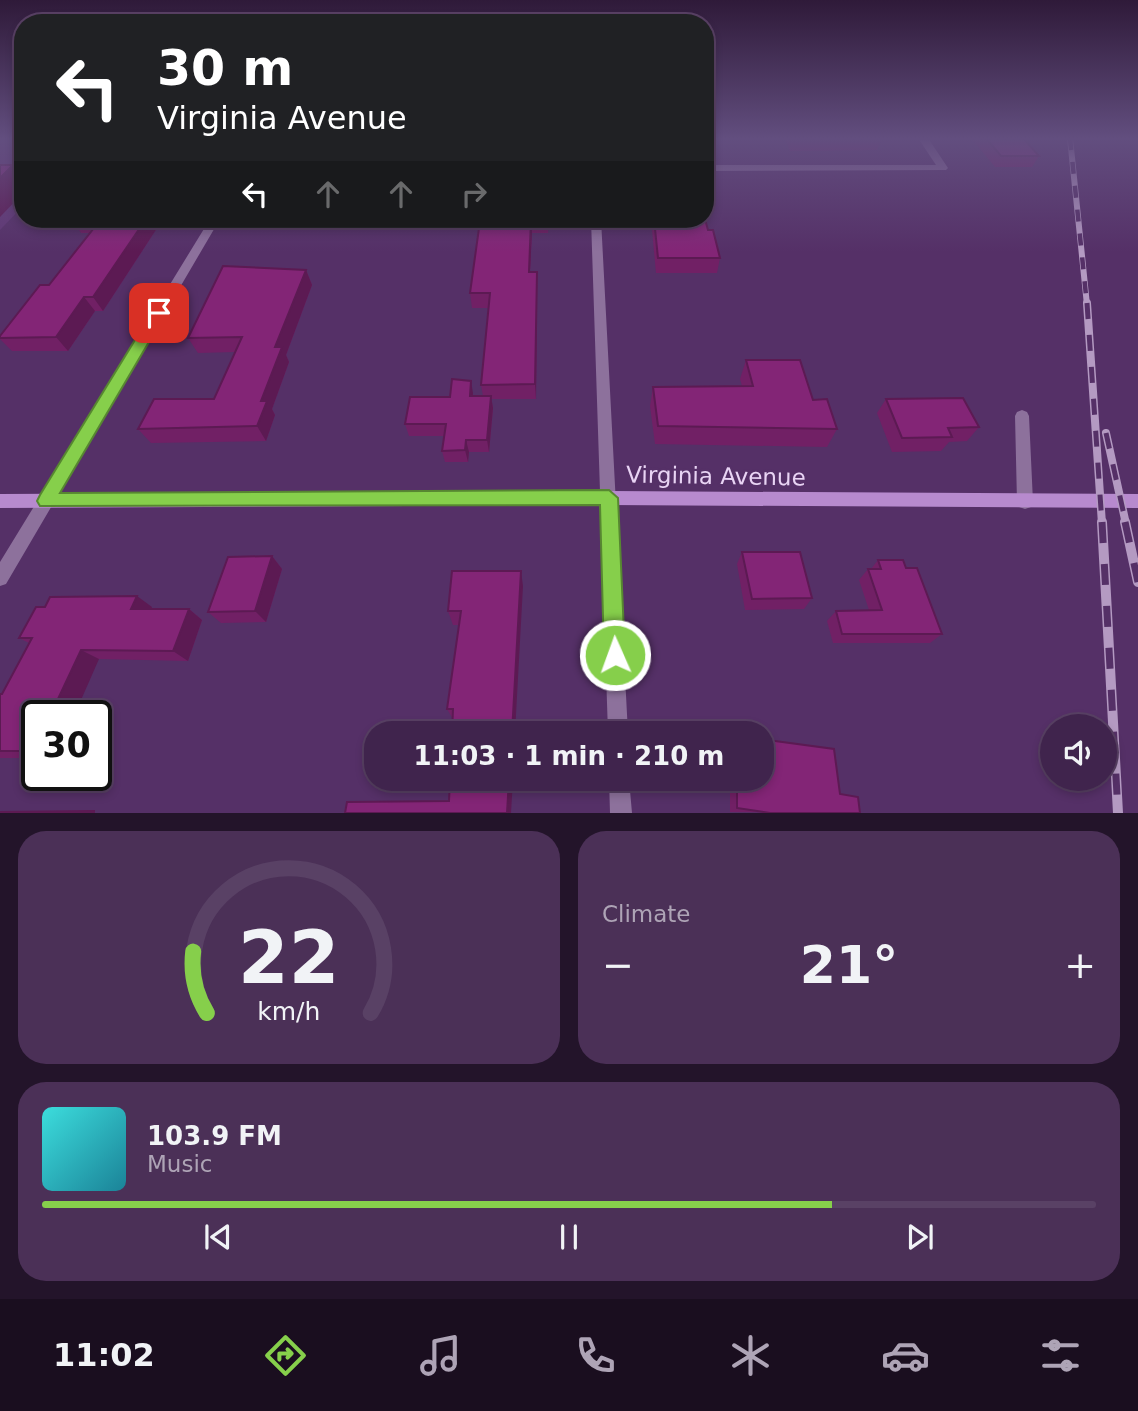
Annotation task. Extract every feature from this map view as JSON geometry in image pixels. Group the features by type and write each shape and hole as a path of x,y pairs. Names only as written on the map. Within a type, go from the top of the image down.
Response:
{"street":[{"path":"0,578 210,228"},
{"path":"596,228 618,721"},
{"path":"1021,416 1025,502"},
{"name":"Virginia Avenue","path":"0,501 609,498 1138,501"},
{"path":"620,791 621,813"}],"shaded area":[{"path":"0,176 14,176 14,215 0,230"}],"building":[{"path":"94,228 140,228 93,297 84,297 56,337 0,338 40,285 49,285"},
{"path":"479,228 531,228 529,272 537,272 535,384 481,385 490,293 470,293"},
{"path":"655,228 713,230 720,258 658,258"},
{"path":"223,266 306,270 275,347 282,347 261,401 267,401 257,426 138,429 154,399 214,399 242,337 188,338"},
{"path":"746,360 800,360 813,400 827,399 837,429 658,426 653,387 753,386"},
{"path":"452,379 471,381 470,396 491,396 487,440 466,440 465,450 442,451 446,424 405,424 410,397 450,397"},
{"path":"963,398 979,427 948,428 952,437 902,438 886,399"},
{"path":"742,552 800,552 812,598 752,599"},
{"path":"272,556 255,611 208,612 228,557"},
{"path":"878,560 903,560 906,568 917,568 942,634 842,634 836,611 882,610 868,569 881,569"},
{"path":"452,571 521,571 513,721 452,721 453,709 447,709 461,611 448,611"},
{"path":"137,596 131,609 189,609 173,651 81,650 58,700 21,700 21,751 0,751 0,694 32,638 19,638 36,607 45,607 50,597"},
{"path":"774,741 834,749 840,794 858,797 860,813 770,813 737,808 737,791 774,791"},
{"path":"449,791 508,791 507,813 345,813 347,802 449,801"},
{"path":"0,812 94,813 0,813"}],"railway":[{"path":"1074,176 1087,305"},
{"path":"1087,303 1102,524"},
{"path":"1106,433 1126,524"},
{"path":"1102,522 1118,813"},
{"path":"1125,522 1138,582"}],"route":[{"path":"159,313 46,501 609,498 615,655"}]}
